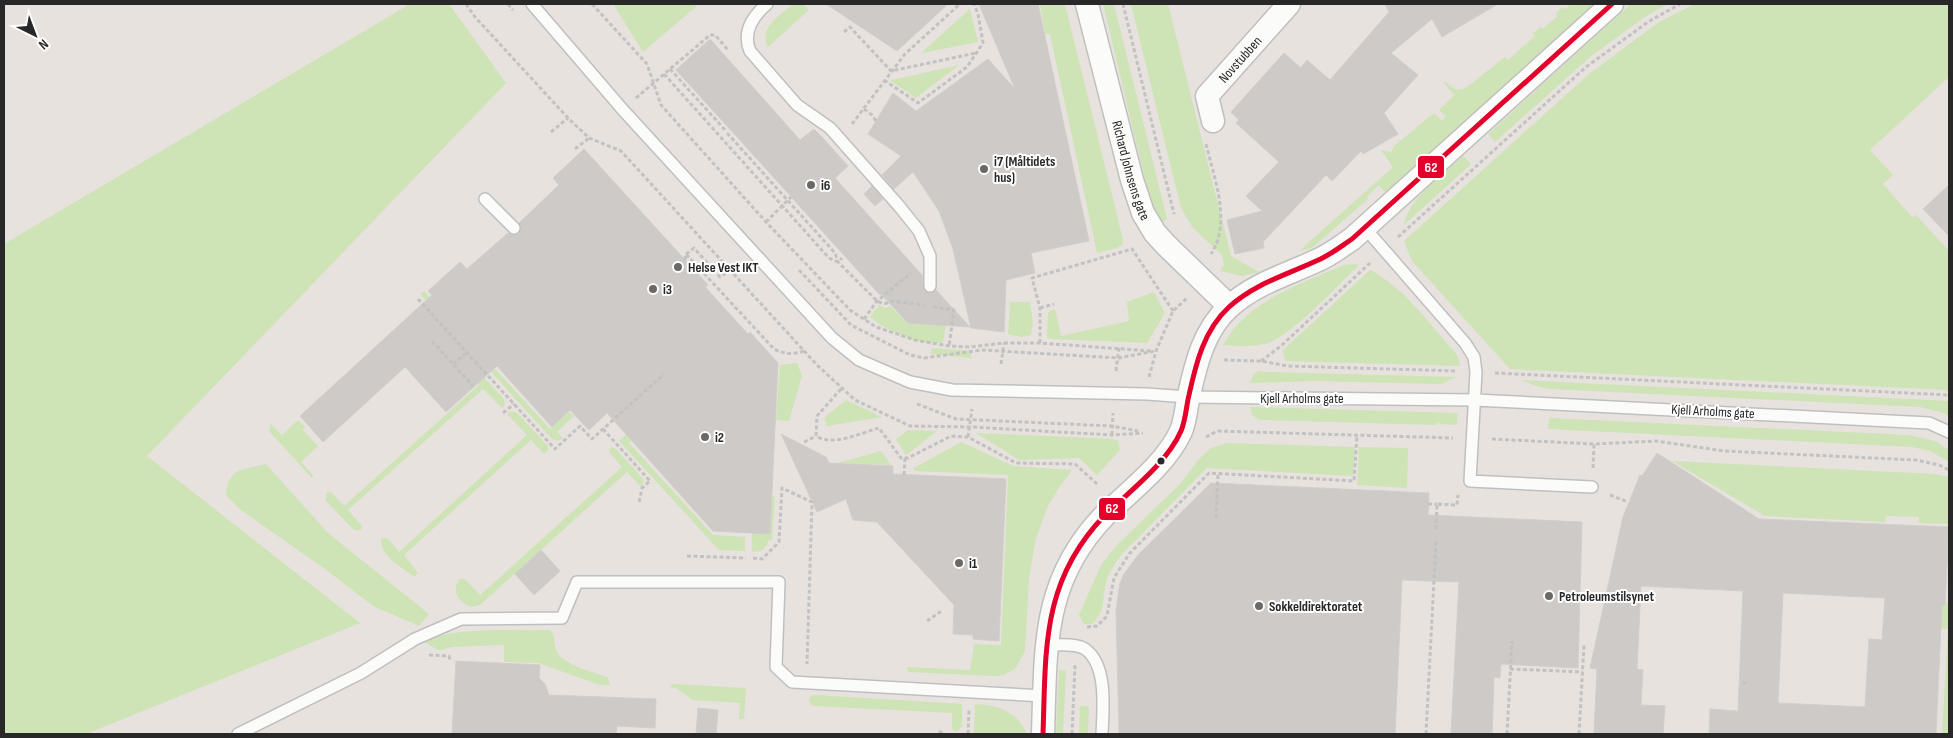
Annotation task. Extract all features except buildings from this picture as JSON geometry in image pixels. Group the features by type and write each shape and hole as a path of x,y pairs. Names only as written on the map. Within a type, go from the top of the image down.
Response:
{"street":[{"name":"Richard Johnsens gate","path":"1087,4 1132,180 1143,213 1155,233 1167,246 1230,306"},
{"name":"Novstubben","path":"1209,131 1207,96 1289,4"},
{"path":"1043,734 1049,622 1057,592 1072,557 1090,532 1149,474 1165,456 1180,433 1187,411 1188,397 1197,359 1208,334 1230,306 1252,289 1332,253 1365,228 1612,4"}],"lane":[{"name":"Kjell Arholms gate","path":"532,4 623,110 832,338 859,360 910,382 952,390 1147,394 1188,397 1475,400 1928,423 1949,432"},
{"path":"767,4 756,16 746,33 747,45 750,51 797,105 830,128 919,231 930,256 930,286"},
{"path":"485,199 514,228"},
{"path":"1365,228 1465,343 1474,356 1476,372 1470,482 1592,487"},
{"path":"238,734 367,670 415,639 461,619 562,618 577,582 779,582 776,668 792,682 1044,696"},
{"path":"1047,645 1075,646 1085,649 1098,668 1102,684 1102,734"}],"path":[{"path":"466,4 475,17 568,118 589,138 621,152 688,224"},
{"path":"592,4 647,64 661,105 766,222 850,310 876,327 902,337 949,346 970,347 1004,343 1040,343 1120,347 1156,351"},
{"path":"850,128 859,112 864,109 905,54 960,4"},
{"path":"884,80 918,103 967,66 983,43 978,14 974,4"},
{"path":"1123,4 1175,216"},
{"path":"1404,232 1586,67 1642,26 1680,4"},
{"path":"844,32 850,27 891,71"},
{"path":"623,110 712,34 730,52"},
{"path":"891,71 976,53"},
{"path":"967,66 970,71"},
{"path":"670,69 835,253 838,262"},
{"path":"664,74 829,258 838,262 877,301 884,304 893,301 954,310 949,346"},
{"path":"864,109 872,114 876,120"},
{"path":"551,132 568,118"},
{"path":"1209,131 1222,220 1220,236 1211,254"},
{"path":"575,149 589,138"},
{"path":"766,222 791,197"},
{"path":"1205,247 1211,254 1212,261"},
{"path":"685,260 686,254 694,248 720,277 731,270"},
{"path":"1040,343 1040,308 1031,276 1132,249 1173,311"},
{"path":"686,254 774,349 786,354 797,354 804,351"},
{"path":"838,262 842,258"},
{"path":"1261,361 1281,346 1364,268"},
{"path":"864,319 877,301 915,269"},
{"path":"1149,378 1156,351 1173,311 1193,293"},
{"path":"418,299 555,449 580,426 592,439 664,374"},
{"path":"1040,308 1054,304"},
{"path":"953,318 958,318"},
{"path":"851,325 910,355 924,358 982,350 1118,358 1156,351"},
{"path":"432,342 473,386"},
{"path":"1001,364 1004,343"},
{"path":"1116,370 1120,347"},
{"path":"453,364 467,352"},
{"path":"1216,360 1261,361 1287,366 1459,371"},
{"path":"1515,374 1949,395"},
{"path":"816,436 817,416 841,389"},
{"path":"503,412 514,404"},
{"path":"968,437 972,409"},
{"path":"1112,435 1113,413"},
{"path":"816,436 823,441 832,441 878,428 901,458 908,458 951,436 968,437 1016,463 1075,464 1097,484"},
{"path":"603,429 650,481 642,488 638,503"},
{"path":"1201,439 1217,431 1594,444 1656,441 1724,451 1916,460 1939,465 1949,470"},
{"path":"1072,734 1076,626 1092,627 1102,622 1109,609 1114,578 1129,554 1209,473 1354,481 1357,435"},
{"path":"804,442 816,436"},
{"path":"1592,487 1594,444"},
{"path":"904,475 905,458"},
{"path":"1216,518 1218,474"},
{"path":"753,558 762,559 779,542 781,537 782,488 812,502 807,670"},
{"path":"1428,504 1438,504"},
{"path":"1426,734 1436,541"},
{"path":"686,556 746,558"},
{"path":"927,621 943,610"},
{"path":"1507,734 1512,641"},
{"path":"1579,734 1584,645"},
{"path":"1510,669 1582,672"},
{"path":"968,734 969,704"},
{"path":"939,731 944,734"}],"green space":[{"path":"410,4 449,4 506,83 147,456 360,623 86,734 4,734 4,244"},
{"path":"613,4 699,4 643,52"},
{"path":"793,4 803,4 809,10 768,47 766,34 768,28 772,22"},
{"path":"1040,4 1065,4 1123,239 1121,246 1116,248 1097,253 1050,34 1045,34"},
{"path":"1103,4 1114,4 1167,219 1162,222 1156,213 1146,184"},
{"path":"1131,4 1168,4 1231,256 1259,272 1242,276 1220,271 1224,265 1222,255 1193,228 1181,208"},
{"path":"1571,4 1594,4 1386,193 1379,185 1367,196 1368,199 1312,248 1299,251 1393,167 1381,150 1391,152 1394,146 1434,113 1442,121 1446,117 1439,110 1454,95 1444,83 1446,82 1453,88 1464,89 1505,57 1508,60 1535,36 1533,33 1541,27 1543,29 1557,16 1556,13 1563,7 1565,9"},
{"path":"1631,4 1668,4 1646,16 1590,57 1495,142 1488,134"},
{"path":"1695,4 1949,4 1949,77 1870,150 1893,175 1883,184 1912,217 1916,215 1949,251 1949,390 1510,369 1412,261 1404,241 1589,74 1659,22"},
{"path":"970,9 978,42 921,53"},
{"path":"959,65 916,98 891,81 892,80"},
{"path":"1463,156 1471,164 1404,225 1412,205 1419,196"},
{"path":"1344,265 1359,265 1314,309 1275,340 1255,346 1223,345 1237,325 1250,313 1275,296"},
{"path":"1370,270 1394,286 1415,306 1454,351 1460,366 1285,361 1283,350"},
{"path":"424,291 550,429 569,412 574,416 557,432 563,438 558,441 552,439 420,294"},
{"path":"1154,292 1165,313 1147,343 1051,339 1047,337 1048,312 1055,309 1061,336 1129,321 1127,302"},
{"path":"1010,302 1030,302 1033,323 1031,335 1022,337 1008,334"},
{"path":"879,305 885,308 890,306 908,323 946,325 943,342 926,343 905,337 884,327 870,317"},
{"path":"932,348 972,351 971,358 931,354"},
{"path":"469,361 504,399 505,405 502,408 483,389 348,510 362,526 361,530 354,530 326,501 326,493 331,492 344,506 479,385 461,363"},
{"path":"797,363 802,376 789,421 776,420 780,365"},
{"path":"1260,371 1456,377 1441,384 1314,381 1250,383 1254,373"},
{"path":"1521,380 1949,401 1949,416 1920,407 1550,389"},
{"path":"668,396 674,402 629,443 713,535 745,537 745,551 719,550 619,441"},
{"path":"846,400 882,417 827,426 824,418"},
{"path":"1250,407 1458,413 1457,425 1440,424 1438,422 1436,425 1260,420 1252,415"},
{"path":"510,411 517,413 548,446 548,450 544,454 531,440 404,555 418,573 415,576 412,575 387,555 381,539 387,538 399,552 527,435 507,414"},
{"path":"1549,418 1909,435 1935,441 1949,450 1949,462 1930,451 1912,447 1548,429"},
{"path":"298,420 305,427 303,430 318,446 301,462 313,475 312,478 269,431 271,424 282,435"},
{"path":"908,430 937,431 906,455 896,440"},
{"path":"976,433 1113,439 1118,441 1120,450 1097,475 1079,458 1019,460"},
{"path":"961,442 1013,466 1072,470 1048,506 1036,538 1029,578 1025,651 1016,668 1004,675 908,672 907,667 970,670 974,644 1001,645 1008,475 914,471 914,468"},
{"path":"1227,443 1355,447 1353,476 1207,468 1122,554 1107,579 1100,614 1092,624 1084,624 1079,615 1101,565 1118,544 1180,484 1199,459 1211,448"},
{"path":"612,447 644,480 641,487 627,472 480,605 471,607 457,596 456,588 460,579 465,579 480,595 622,467 610,453 609,450"},
{"path":"1359,447 1408,448 1407,488 1357,485"},
{"path":"881,451 891,465 838,463"},
{"path":"1672,461 1935,474 1949,477 1949,524 1918,523 1919,517 1886,516 1885,522 1765,516"},
{"path":"266,464 328,533 429,614 419,626 373,606 325,569 241,510 226,495 230,479 234,474 244,469"},
{"path":"772,496 775,497 772,540 768,540 767,545 762,551 752,552 752,533 770,534"},
{"path":"1949,576 1949,734 1942,734 1948,629 1918,627 1920,601 1948,603"},
{"path":"550,630 560,656 579,668 607,677 610,685 600,685 538,663 504,662 504,645 451,647 438,650 424,642 436,637 467,631"},
{"path":"1059,670 1066,671 1063,734 1056,734"},
{"path":"673,684 746,688 744,719 739,719 740,703 693,700 676,688 669,687"},
{"path":"815,695 962,704 962,726 957,732 952,729 952,713 811,705 810,697"},
{"path":"975,704 992,706 1006,711 1018,720 1027,734 974,733"},
{"path":"1080,706 1089,707 1088,734 1079,734"}],"transit line":[{"name":"62","path":"1043,734 1045,673 1051,617 1058,591 1069,565 1084,540 1105,515 1147,476 1175,443 1183,427 1198,359 1207,337 1220,316 1249,292 1325,257 1352,239 1612,4"}],"place":[{"name":"i7 (Måltidets hus)","path":"984,169"},
{"name":"i6","path":"811,185"},
{"name":"Helse Vest IKT","path":"678,267"},
{"name":"i3","path":"653,289"},
{"name":"i2","path":"705,437"},
{"name":"i1","path":"959,563"},
{"name":"Petroleumstilsynet","path":"1549,596"},
{"name":"Sokkeldirektoratet","path":"1259,606"}]}
